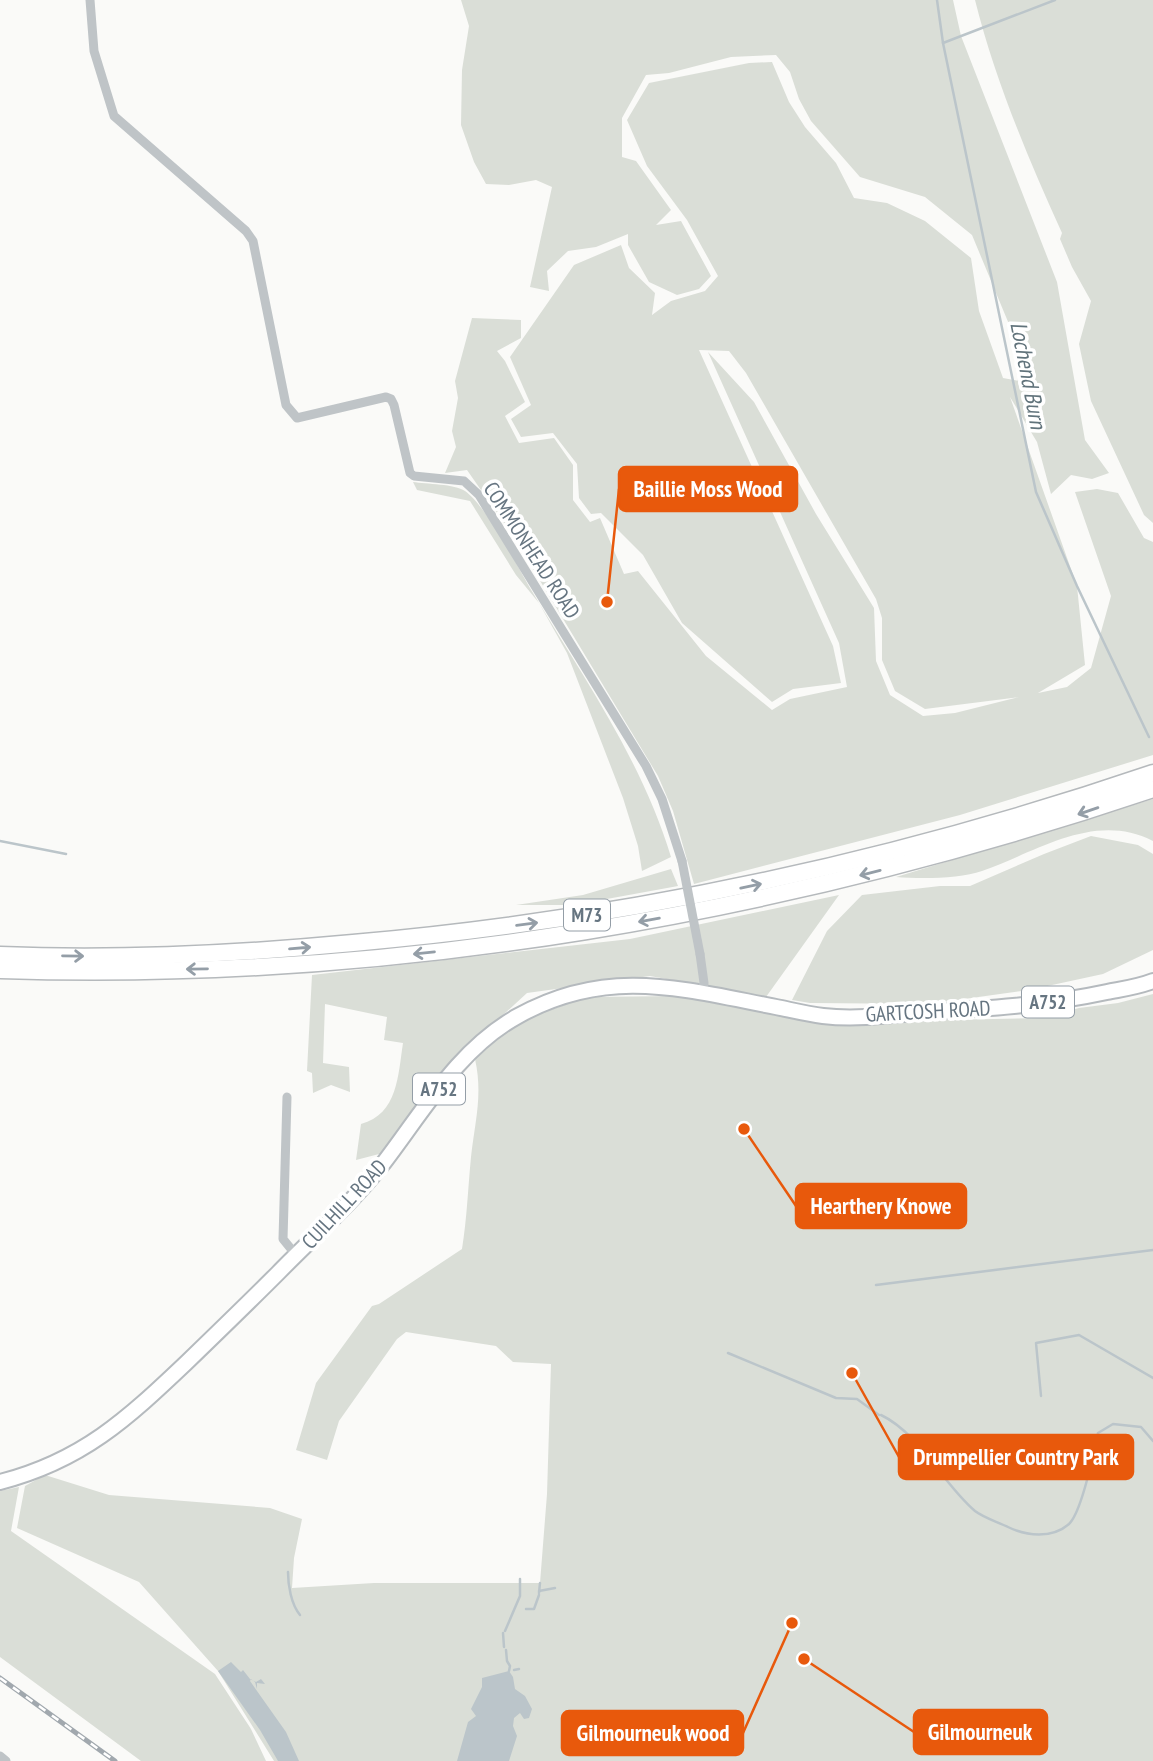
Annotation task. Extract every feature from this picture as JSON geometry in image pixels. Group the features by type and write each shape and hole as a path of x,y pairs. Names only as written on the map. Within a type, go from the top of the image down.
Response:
{"highway":[{"name":"M73","path":"0,955 229,953 435,936 549,921 679,900 835,866 949,837 1153,773"},
{"name":"M73","path":"0,970 217,969 388,957 570,934 758,900 836,882 962,849 1153,789"}],"main road":[{"name":"GARTCOSH ROAD","path":"702,993 824,1016 837,1016 915,1013 1075,999 1153,981"},
{"name":"CUILHILL ROAD","path":"0,1482 73,1455 113,1430 296,1255 380,1167 455,1068 499,1027 521,1014 563,996 600,987 656,985 702,993"}],"street":[{"name":"COMMONHEAD ROAD","path":"90,0 94,51 114,116 246,231 253,241 286,405 298,418 386,397 394,405 410,473 414,477 464,481 479,495 646,766 662,799 682,861 700,954 704,983 702,993"},
{"path":"287,1097 283,1239 296,1255"},
{"path":"0,1756 6,1761"}],"shaded area":[{"path":"461,0 953,0 961,36 1057,282 1085,440 1109,473 1092,479 1071,475 1051,494 1037,442 1010,397 1077,586 1085,665 1038,693 1067,687 1091,668 1111,596 1075,492 1097,489 1118,493 1144,538 1153,542 1153,755 960,815 694,884 673,811 658,776 513,536 467,470 445,473 456,447 452,431 458,398 455,381 472,318 521,320 521,338 497,351 505,361 525,402 505,416 519,443 554,438 573,465 573,500 590,522 600,518 624,574 638,571 706,656 772,710 790,699 847,687 839,643 708,352 754,402 816,514 874,608 876,661 890,695 923,716 955,713 1019,697 925,709 895,691 882,660 882,618 876,599 746,373 729,351 699,350 833,646 841,683 793,689 772,702 682,623 643,555 601,513 591,514 579,498 577,464 553,433 521,437 511,419 531,405 510,357 574,265 621,245 629,268 655,293 652,315 671,301 705,291 718,276 687,220 647,166 627,120 649,83 749,63 772,62 789,102 805,127 836,163 854,198 887,203 925,221 971,258 979,311 1003,378 1025,382 1016,341 972,235 925,197 860,177 811,121 799,99 790,72 776,55 731,57 669,73 646,75 622,118 622,157 636,161 671,210 656,225 681,221 711,276 699,289 677,295 649,282 628,245 628,234 596,247 568,251 547,271 549,291 530,287 552,187 536,180 509,185 486,184 474,162 461,125 462,70 469,26"},
{"path":"975,0 1153,0 1153,523 1144,515 1091,401 1079,344 1091,301 1060,239 1062,233 1013,118 992,60"},
{"path":"413,482 465,491 491,522 609,718 644,786 671,857 642,871 638,846 623,798 567,653 539,603 516,575 470,501 417,490"},
{"path":"1153,799 1153,841 1131,833 1109,830 1087,832 1045,845 973,874 940,878 896,877"},
{"path":"1091,836 1138,845 1153,854 1153,950 1103,974 1029,990 928,1004 810,1003 792,1000 827,931 862,895 940,886 970,886"},
{"path":"671,869 678,886 574,905 516,905 583,895"},
{"path":"839,895 766,997 650,976 527,993 466,1049 383,1153 356,1160 361,1124 382,1112 394,1092 397,1080 403,1043 384,1040 387,1017 325,1004 323,1063 349,1067 350,1092 331,1085 313,1093 312,1073 307,1071 312,975 630,939"},
{"path":"1153,994 1153,1761 274,1761 218,1671 139,1582 17,1528 25,1486 45,1475 109,1495 270,1508 302,1519 294,1558 292,1588 374,1583 540,1583 547,1494 551,1364 513,1362 496,1346 406,1332 397,1339 339,1421 327,1460 296,1450 316,1383 372,1306 462,1249 478,1096 475,1059 501,1035 529,1018 586,997 677,996 847,1022 1043,1018"},
{"path":"19,1487 11,1531 215,1674 251,1729 266,1761 141,1761 0,1657 0,1491"},
{"path":"231,1662 251,1679 286,1732 299,1761 278,1761 260,1730 218,1671"},
{"path":"509,1671 515,1689 525,1696 532,1709 529,1718 524,1719 520,1713 514,1718 513,1726 517,1736 509,1761 457,1761 468,1722 476,1716 471,1709 482,1687 482,1678"}],"waterway":[{"name":"Lochend Burn","path":"937,0 943,43 1036,492 1077,586 1149,737"},
{"path":"943,43 1055,0"},
{"path":"0,841 66,854"},
{"path":"876,1285 1153,1250"},
{"path":"1041,1396 1036,1343 1079,1335 1153,1378"},
{"path":"728,1353 836,1398 857,1399 879,1415"},
{"path":"881,1415 895,1423 919,1446 975,1511 1015,1530 1031,1534 1055,1532 1069,1524 1074,1517 1087,1481 1098,1433 1113,1424 1141,1427 1153,1441"},
{"path":"288,1572 294,1605 300,1615"},
{"path":"505,1631 520,1596 520,1579"},
{"path":"539,1593 540,1583"},
{"path":"539,1591 555,1588"},
{"path":"526,1609 534,1609 539,1595"},
{"path":"503,1633 504,1647"},
{"path":"506,1650 509,1671"},
{"path":"514,1670 519,1669"}],"railway":[{"path":"0,1678 115,1761"}],"place":[{"name":"Baillie Moss Wood","path":"607,602"},
{"name":"Hearthery Knowe","path":"744,1129"},
{"name":"Drumpellier Country Park","path":"852,1373"},
{"name":"Gilmourneuk wood","path":"792,1623"},
{"name":"Gilmourneuk","path":"804,1659"}]}
